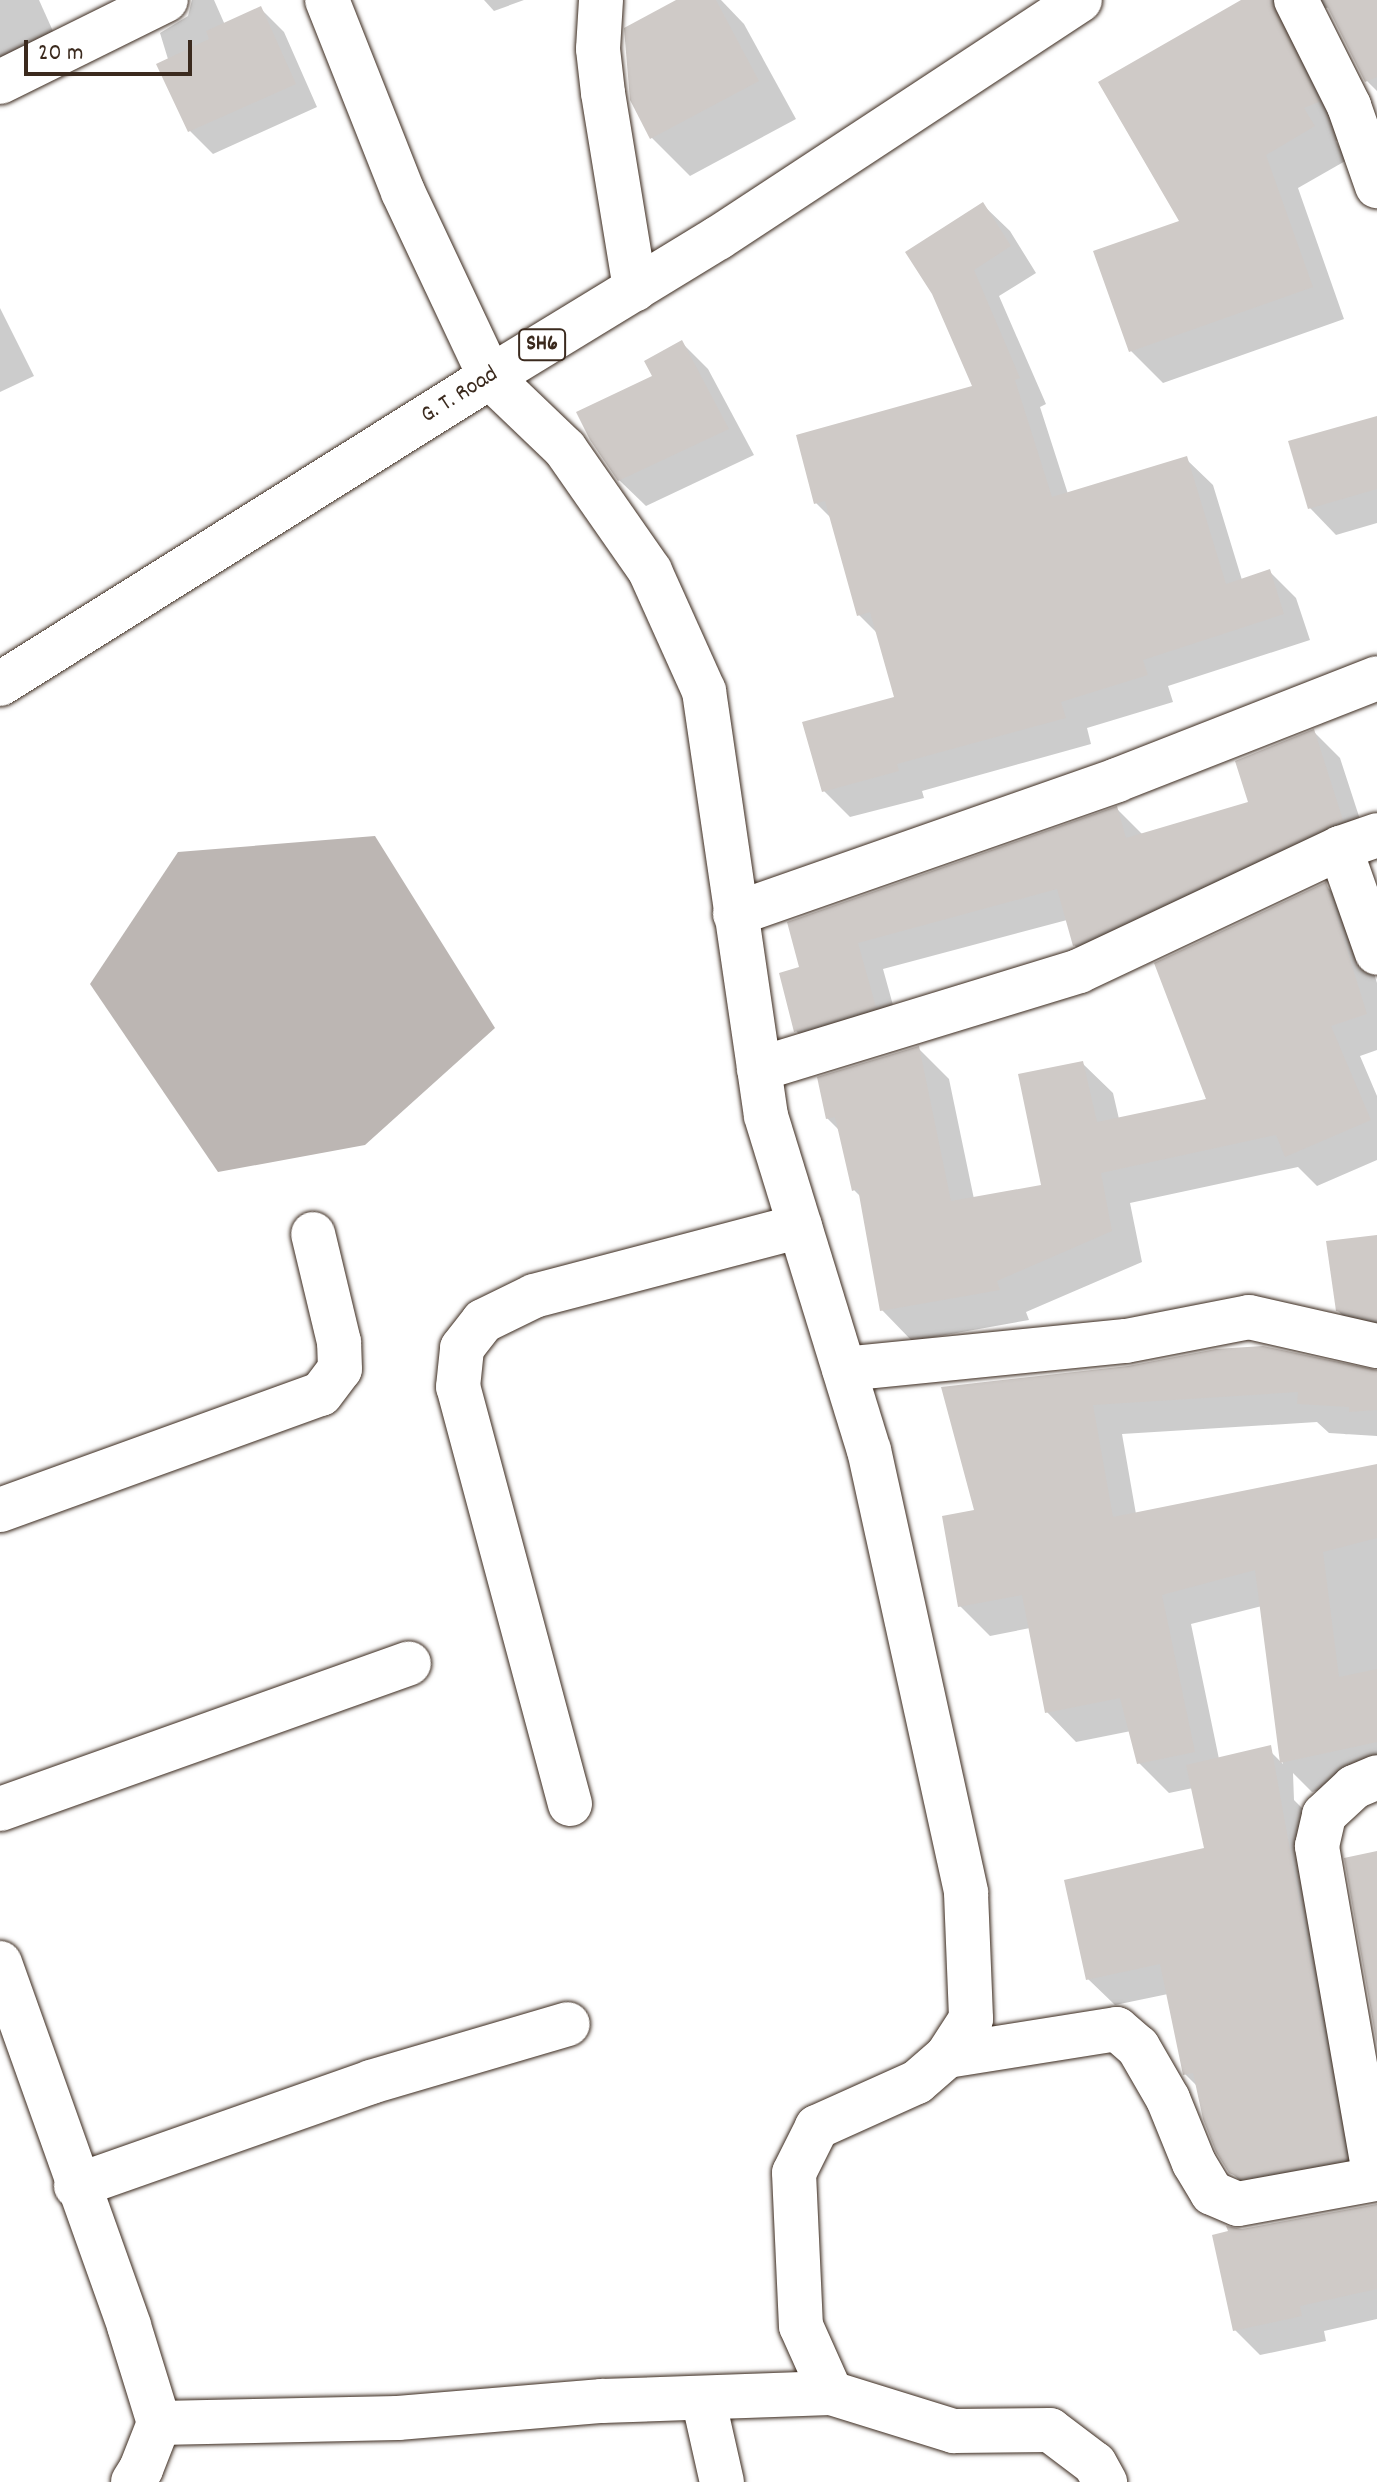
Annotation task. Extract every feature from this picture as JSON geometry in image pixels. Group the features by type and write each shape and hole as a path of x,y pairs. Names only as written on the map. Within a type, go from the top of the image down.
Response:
{"street":[{"path":"0,82 166,0"},
{"path":"327,0 403,192 490,377 565,449 650,571 704,691 766,1116 869,1450 966,1893 971,2019 947,2056 917,2082 817,2127 794,2173 801,2326 831,2393"},
{"path":"601,0 598,49 603,93 635,289"},
{"name":"G. T. Road","path":"0,684 635,289 906,117 1080,0"},
{"path":"1296,0 1349,106 1377,186"},
{"path":"735,914 1117,780 1377,678"},
{"path":"759,1069 1079,971 1358,842 1377,953"},
{"path":"570,1804 458,1387 462,1348 483,1321 534,1296 800,1226"},
{"path":"0,1510 321,1394 340,1369 339,1342 313,1234"},
{"path":"844,1369 1126,1341 1249,1317 1377,1346"},
{"path":"0,1809 409,1663"},
{"path":"947,2056 1117,2029 1138,2047 1168,2099 1194,2163 1212,2193 1238,2204 1376,2176 1317,1846 1324,1815 1354,1787 1377,1777"},
{"path":"0,1963 76,2186 129,2326 159,2423 142,2478"},
{"path":"76,2186 371,2082 568,2024"},
{"path":"159,2423 398,2418 602,2401 831,2393 954,2431 1050,2430 1095,2464 1105,2482"},
{"path":"703,2398 722,2482"}],"shaded area":[{"path":"375,836 495,1028 365,1145 218,1172 90,984 178,852"}],"building":[{"path":"676,0 716,0 759,81 650,139 630,100 624,28"},
{"path":"1241,0 1271,0 1319,102 1304,108 1315,126 1266,155 1313,287 1129,352 1093,251 1179,221 1098,82"},
{"path":"1324,0 1377,0 1377,77 1365,82"},
{"path":"261,6 296,84 188,132 156,64 209,39 206,31"},
{"path":"983,202 1011,246 974,270 1020,378 1015,380 1052,497 1187,456 1226,584 1270,569 1284,614 1143,660 1148,675 1061,702 1066,718 897,764 899,771 822,792 802,722 894,697 870,612 857,616 825,501 814,504 796,435 972,386 932,294 905,252"},
{"path":"682,340 729,429 618,481 590,440 576,412 652,376 644,361"},
{"path":"1377,416 1377,489 1308,509 1288,441"},
{"path":"1314,729 1343,820 1073,946 1057,889 858,943 876,1007 794,1032 779,973 799,967 787,922 1117,806 1126,838 1248,802 1235,761"},
{"path":"1326,882 1367,1014 1331,1026 1371,1120 1285,1157 1276,1135 1101,1173 1112,1231 997,1281 1000,1290 880,1311 858,1189 852,1191 835,1117 826,1119 817,1077 919,1046 951,1201 1041,1185 1018,1074 1083,1061 1097,1122 1206,1099 1154,963"},
{"path":"1377,1235 1377,1320 1336,1311 1326,1241"},
{"path":"1263,1346 1377,1370 1377,1410 1349,1412 1349,1407 1297,1404 1298,1392 1093,1405 1113,1517 1377,1464 1377,1538 1323,1552 1339,1677 1377,1669 1377,1742 1280,1763 1255,1570 1162,1595 1195,1752 1137,1764 1120,1698 1045,1713 1022,1595 958,1607 942,1516 974,1510 941,1387 1128,1366 1216,1349"},
{"path":"1271,1745 1346,2159 1241,2178 1229,2173 1216,2152 1203,2119 1193,2073 1183,2075 1160,1964 1086,1980 1064,1880 1204,1848 1186,1765"},
{"path":"1377,1851 1377,2045 1344,1858"},
{"path":"1377,2204 1377,2289 1300,2306 1302,2316 1233,2331 1212,2235 1228,2231 1226,2226 1242,2229"}]}
